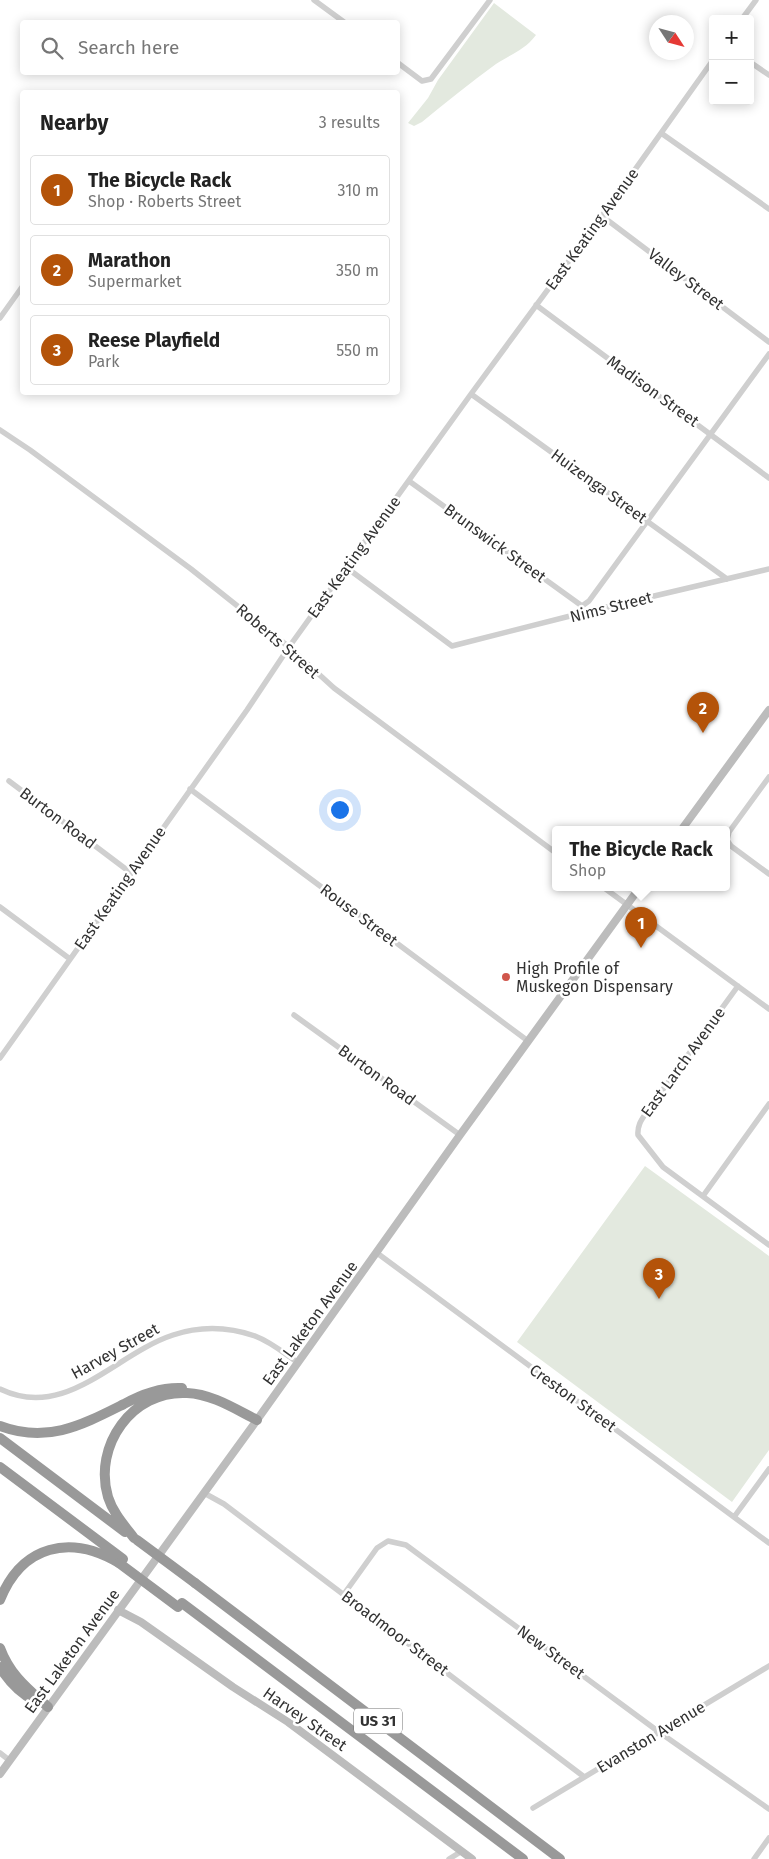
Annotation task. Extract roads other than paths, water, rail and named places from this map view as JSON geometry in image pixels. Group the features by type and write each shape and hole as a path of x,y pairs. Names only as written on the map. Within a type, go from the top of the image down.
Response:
{"highway":[{"path":"0,1426 25,1433 47,1434 82,1424 135,1398 170,1387 188,1388 216,1395 231,1401 257,1420"},
{"path":"135,1539 113,1510 108,1497 104,1473 109,1446 114,1434 128,1416 143,1404 161,1396 186,1393 217,1400 257,1420"},
{"name":"US 31","path":"0,1438 560,1859"},
{"name":"US 31","path":"0,1467 121,1561 232,1641 523,1859"},
{"path":"0,1600 19,1569 30,1560 52,1550 65,1547 85,1548 121,1561"},
{"path":"0,1648 8,1666 17,1678 48,1707"},
{"path":"0,1668 24,1695 48,1707"}],"main road":[{"path":"684,826 769,710"},
{"name":"East Laketon Avenue","path":"0,1774 637,891"},
{"name":"Harvey Street","path":"118,1610 141,1622 233,1687 288,1722 472,1859"}],"street":[{"path":"314,0 341,20"},
{"path":"400,65 418,79 426,81 436,74 490,0"},
{"path":"745,15 756,0"},
{"path":"754,65 769,76"},
{"name":"East Keating Avenue","path":"0,1058 289,647 709,66"},
{"path":"662,132 769,209"},
{"name":"Valley Street","path":"602,216 769,342"},
{"path":"0,318 20,290"},
{"name":"Madison Street","path":"536,305 769,478"},
{"path":"647,521 769,354"},
{"name":"Huizenga Street","path":"471,394 727,579"},
{"name":"Roberts Street","path":"0,430 124,518 289,647 334,688 552,850"},
{"name":"Brunswick Street","path":"409,481 582,606 589,601 647,521"},
{"name":"Nims Street","path":"347,568 452,646 769,568"},
{"path":"730,832 769,777"},
{"name":"Burton Road","path":"9,782 131,873"},
{"name":"Rouse Street","path":"190,789 528,1041"},
{"path":"730,844 769,874"},
{"path":"609,891 769,1009"},
{"path":"0,907 70,959"},
{"name":"East Larch Avenue","path":"702,1196 664,1167 638,1134 639,1124 738,986"},
{"name":"Burton Road","path":"294,1015 460,1135"},
{"path":"769,1104 702,1196 769,1245"},
{"name":"Creston Street","path":"377,1253 769,1543"},
{"name":"Harvey Street","path":"0,1389 26,1398 41,1399 64,1394 80,1387 156,1342 174,1334 208,1329 222,1329 256,1336 269,1342 297,1362"},
{"path":"734,1517 769,1469"},
{"name":"Broadmoor Street","path":"204,1493 224,1504 583,1776"},
{"name":"New Street","path":"344,1594 377,1548 388,1541 406,1545 659,1732 769,1808"},
{"name":"Evanston Avenue","path":"533,1808 583,1776 769,1666"},
{"path":"0,1753 9,1760"},
{"path":"754,1859 769,1838"},
{"path":"449,1859 462,1851"}],"place":[{"name":"Marathon","path":"703,733"},
{"name":"The Bicycle Rack","path":"641,948"},
{"name":"High Profile of Muskegon Dispensary","path":"506,977"},
{"name":"Reese Playfield","path":"659,1299"}]}
